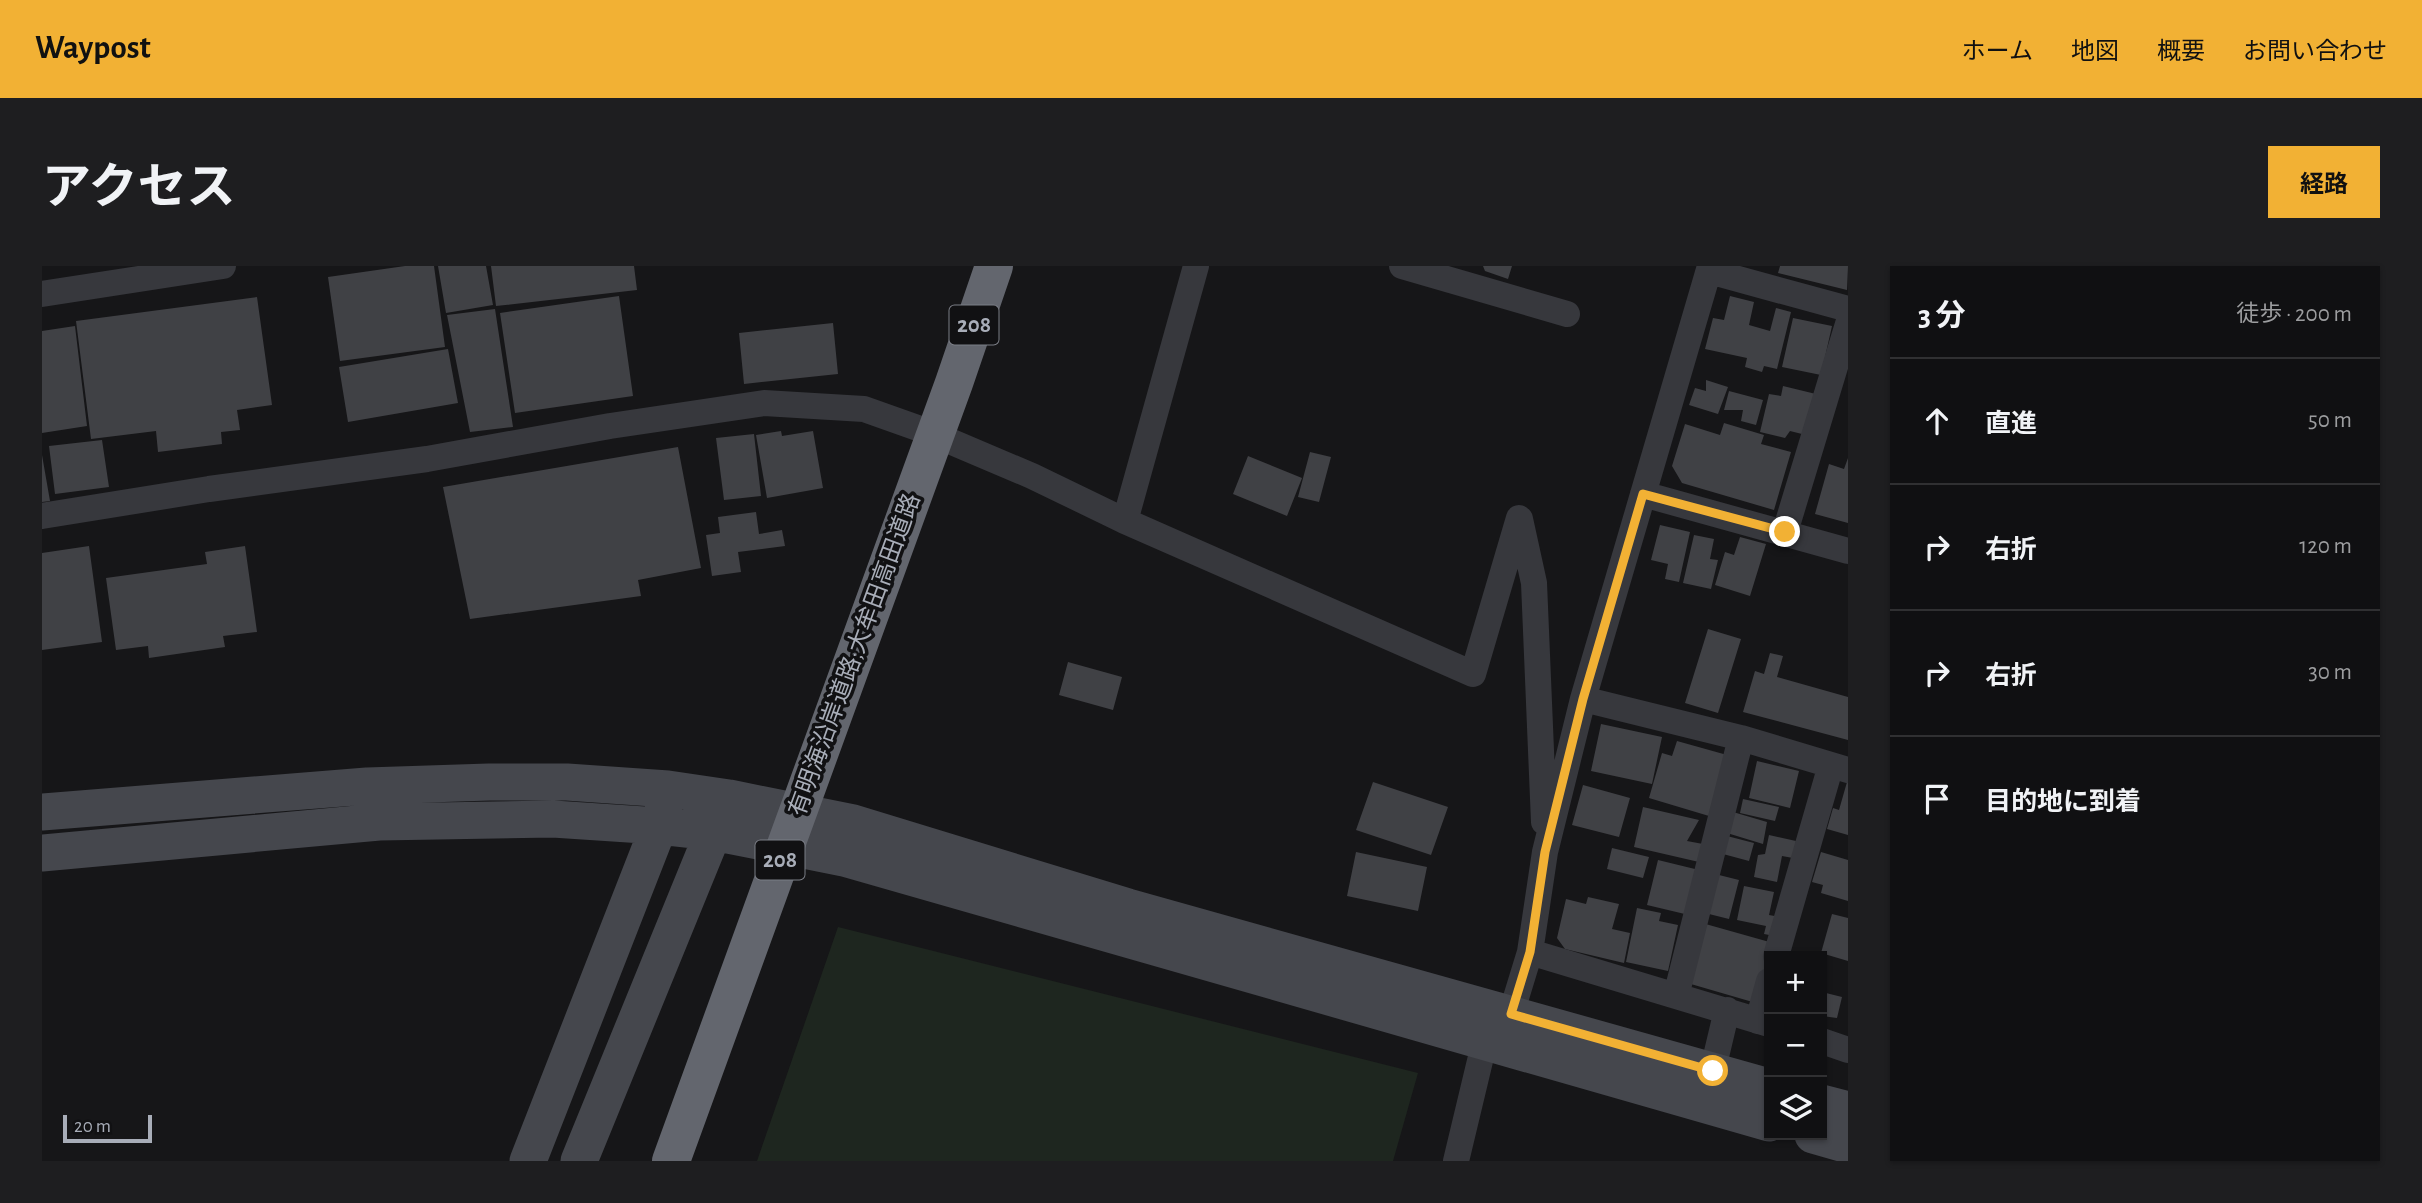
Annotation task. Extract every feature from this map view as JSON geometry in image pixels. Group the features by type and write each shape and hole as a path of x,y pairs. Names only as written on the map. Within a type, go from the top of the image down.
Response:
{"highway":[{"name":"有明海沿岸道路;大牟田高田道路","path":"671,1161 994,266"}],"street":[{"path":"42,294 223,266"},
{"path":"1125,521 1196,266"},
{"path":"1402,266 1567,314"},
{"path":"1456,1161 1485,1040 1511,1014 1530,952 1545,852 1583,699 1709,268 1848,309"},
{"path":"1785,532 1848,324"},
{"path":"42,516 209,489 428,459 610,426 764,403 864,409 926,431 1032,476 1125,521 1473,674 1519,518 1534,583 1545,852"},
{"path":"1643,494 1848,551"},
{"path":"1583,699 1741,738 1839,768 1778,951"},
{"path":"1676,996 1741,738"},
{"path":"42,813 367,786 435,784 567,782 668,789 729,798 853,823 1128,907 1511,1014 1709,1088 1764,1120"},
{"path":"528,1161 659,826 668,789"},
{"path":"579,1161 729,798"},
{"path":"42,853 379,822 553,819 713,832 844,858 1485,1040 1709,1088 1764,1087"},
{"path":"1530,952 1764,1022"},
{"path":"1709,1088 1727,1010"},
{"path":"1827,1104 1848,1110"},
{"path":"1827,1139 1848,1145"}],"shaded area":[{"path":"838,927 1418,1073 1393,1161 757,1161"}],"building":[{"path":"405,266 434,266 445,347 340,361 328,277"},
{"path":"438,266 486,266 493,305 446,313"},
{"path":"491,266 634,266 637,290 496,306"},
{"path":"1483,266 1512,266 1508,279 1485,271"},
{"path":"1780,266 1848,266 1847,290 1778,273"},
{"path":"619,296 633,396 515,413 500,313"},
{"path":"1730,296 1754,302 1749,325 1770,331 1776,308 1791,312 1777,369 1764,366 1762,372 1745,367 1747,358 1705,349 1713,318 1724,320"},
{"path":"257,297 272,405 237,410 240,430 221,432 222,444 158,452 156,431 91,439 76,321"},
{"path":"495,309 513,427 470,432 447,315"},
{"path":"1793,318 1832,326 1821,375 1782,367"},
{"path":"833,323 838,374 744,384 739,333"},
{"path":"75,326 87,426 42,433 42,331"},
{"path":"448,349 458,403 348,422 339,367"},
{"path":"1706,380 1728,387 1718,414 1689,405 1695,388 1706,391"},
{"path":"1783,386 1820,395 1810,436 1790,431 1785,438 1760,432 1769,394 1781,396"},
{"path":"1729,391 1763,400 1756,425 1741,421 1743,410 1724,410"},
{"path":"1724,423 1764,435 1761,444 1791,452 1774,510 1682,483 1672,466 1685,424 1720,435"},
{"path":"781,431 782,436 813,431 823,488 767,498 756,435"},
{"path":"754,434 761,496 724,500 716,438"},
{"path":"102,440 109,487 55,494 49,446"},
{"path":"678,447 701,568 638,580 641,596 470,619 443,487"},
{"path":"1310,452 1331,457 1319,502 1298,497"},
{"path":"42,455 50,501 42,502"},
{"path":"1248,456 1302,478 1287,516 1233,494"},
{"path":"1848,458 1848,523 1815,514 1829,464 1844,469"},
{"path":"756,512 759,534 782,530 785,546 738,552 741,572 712,576 706,535 720,533 718,517"},
{"path":"1660,525 1690,532 1679,582 1665,579 1668,564 1651,560"},
{"path":"1694,535 1714,539 1710,559 1718,560 1711,589 1683,583"},
{"path":"1740,537 1766,544 1750,596 1715,585 1725,552 1734,555"},
{"path":"89,546 102,642 42,650 42,553"},
{"path":"245,546 257,632 223,636 225,647 149,658 148,646 116,650 106,578 207,564 205,552"},
{"path":"1708,629 1741,639 1718,713 1685,703"},
{"path":"1770,653 1783,656 1777,677 1848,697 1848,740 1743,712 1755,671 1764,674"},
{"path":"1068,662 1122,677 1113,710 1059,695"},
{"path":"1601,724 1662,737 1652,784 1591,771"},
{"path":"1677,741 1727,755 1709,816 1649,798 1662,753 1672,756"},
{"path":"1757,761 1799,771 1790,808 1749,798"},
{"path":"1373,782 1448,807 1431,855 1356,830"},
{"path":"1847,782 1848,835 1827,829 1833,808 1839,810"},
{"path":"1583,785 1630,798 1619,837 1572,825"},
{"path":"1743,799 1779,807 1775,821 1740,813"},
{"path":"1643,807 1699,820 1687,841 1703,844 1699,862 1634,847"},
{"path":"1733,812 1767,822 1763,844 1727,833"},
{"path":"1769,835 1796,841 1793,858 1782,856 1777,882 1754,877 1758,855 1765,854"},
{"path":"1727,836 1754,843 1749,861 1723,854"},
{"path":"1612,848 1649,857 1643,878 1607,869"},
{"path":"1356,852 1427,867 1418,911 1347,896"},
{"path":"1821,852 1848,860 1848,901 1821,893 1823,885 1812,882"},
{"path":"1658,860 1699,870 1689,915 1647,905"},
{"path":"1715,874 1739,880 1729,919 1705,913"},
{"path":"1744,886 1774,892 1769,915 1785,918 1780,937 1764,934 1766,926 1737,920"},
{"path":"1588,897 1619,904 1612,929 1630,933 1624,963 1565,949 1557,938 1566,899 1586,904"},
{"path":"1637,908 1661,913 1659,921 1678,925 1668,971 1626,962"},
{"path":"1832,914 1848,918 1848,961 1822,951"},
{"path":"1702,923 1773,943 1771,951 1764,951 1764,975 1756,1003 1684,982"},
{"path":"1827,993 1842,997 1837,1018 1827,1017"}],"route":[{"path":"1713,1071 1511,1014 1530,952 1545,852 1583,699 1643,494 1785,532"}]}
